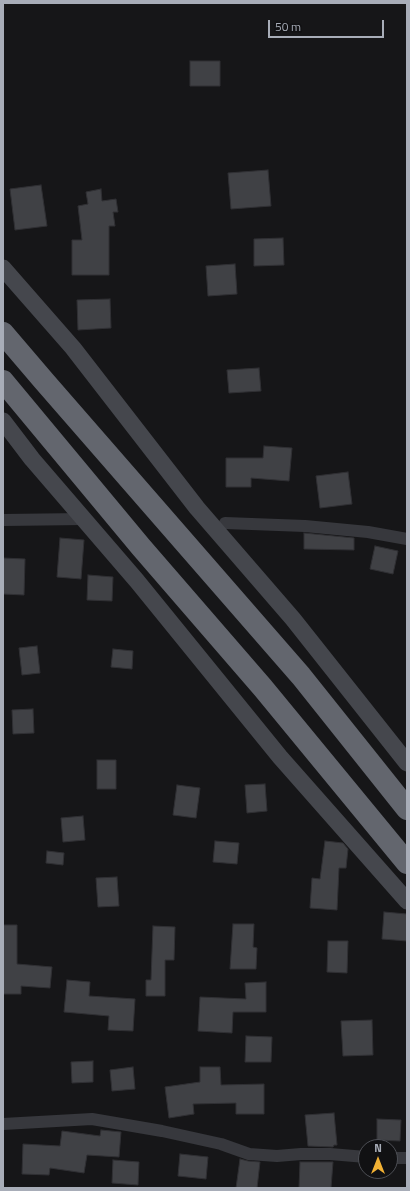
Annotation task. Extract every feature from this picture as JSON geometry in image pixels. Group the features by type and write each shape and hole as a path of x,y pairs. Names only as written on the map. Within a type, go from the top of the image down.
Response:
{"highway":[{"path":"3,333 301,676 407,809"},
{"path":"3,381 141,547 263,688 407,863"}],"street":[{"path":"3,268 73,348 197,508 293,620 407,763"},
{"path":"3,422 32,459 137,581 280,757 407,900"},
{"path":"3,520 84,519"},
{"path":"224,523 305,526 368,532 407,538"},
{"path":"3,1124 92,1119 162,1131 221,1144 249,1154 277,1156 330,1154 358,1156"}],"building":[{"path":"190,61 220,61 220,86 190,86"},
{"path":"268,170 271,206 231,209 228,173"},
{"path":"41,185 47,226 15,230 10,189"},
{"path":"101,189 102,201 116,199 118,212 113,212 115,226 109,226 109,275 72,275 72,240 82,240 78,206 88,204 86,192"},
{"path":"283,238 284,265 254,266 254,239"},
{"path":"235,264 237,294 208,296 206,266"},
{"path":"110,299 111,328 78,330 77,300"},
{"path":"259,368 261,391 229,393 227,370"},
{"path":"264,446 292,448 289,481 251,478 251,487 226,487 226,458 263,458"},
{"path":"348,472 352,504 320,508 316,476"},
{"path":"304,533 354,538 354,550 304,549"},
{"path":"60,538 84,540 81,579 57,577"},
{"path":"375,546 398,551 393,574 370,569"},
{"path":"3,558 25,559 24,595 3,594"},
{"path":"88,575 113,577 112,601 87,600"},
{"path":"37,646 40,673 22,675 19,648"},
{"path":"113,649 133,651 132,669 111,667"},
{"path":"33,709 34,733 13,734 12,710"},
{"path":"97,760 116,760 116,789 97,789"},
{"path":"265,784 267,811 247,813 245,785"},
{"path":"177,785 200,788 196,818 173,815"},
{"path":"83,816 85,840 63,842 61,818"},
{"path":"215,841 239,843 237,864 213,862"},
{"path":"325,841 343,843 348,849 346,868 339,868 337,910 310,908 312,878 320,879"},
{"path":"47,851 64,853 63,865 46,863"},
{"path":"117,877 119,906 98,907 96,878"},
{"path":"384,912 407,914 407,941 382,939"},
{"path":"233,924 254,924 253,947 257,948 256,969 230,969"},
{"path":"3,925 17,925 17,964 52,967 50,988 21,986 21,994 3,994"},
{"path":"153,926 175,927 174,960 165,960 165,996 146,996 146,980 151,980"},
{"path":"328,941 348,941 347,973 327,972"},
{"path":"67,980 90,982 89,996 135,999 133,1031 108,1030 109,1016 64,1012"},
{"path":"266,982 266,1012 233,1012 232,1033 198,1031 200,997 246,999 245,983"},
{"path":"372,1020 373,1055 343,1056 341,1021"},
{"path":"246,1036 272,1037 271,1062 245,1062"},
{"path":"93,1061 93,1082 72,1083 71,1062"},
{"path":"133,1067 135,1089 112,1091 110,1070"},
{"path":"200,1067 220,1067 221,1085 264,1084 264,1114 236,1114 236,1103 193,1104 194,1114 169,1118 165,1087 200,1082"},
{"path":"334,1113 337,1145 334,1145 333,1147 308,1146 305,1115"},
{"path":"377,1119 401,1120 400,1141 398,1141 398,1139 377,1139"},
{"path":"101,1130 121,1132 119,1157 87,1155 84,1173 50,1168 49,1175 22,1174 23,1144 60,1146 62,1131 100,1136"},
{"path":"180,1154 208,1157 206,1179 178,1176"},
{"path":"240,1159 260,1162 257,1188 236,1188"},
{"path":"113,1160 139,1162 138,1185 112,1183"},
{"path":"300,1162 333,1162 331,1188 299,1188"}]}
